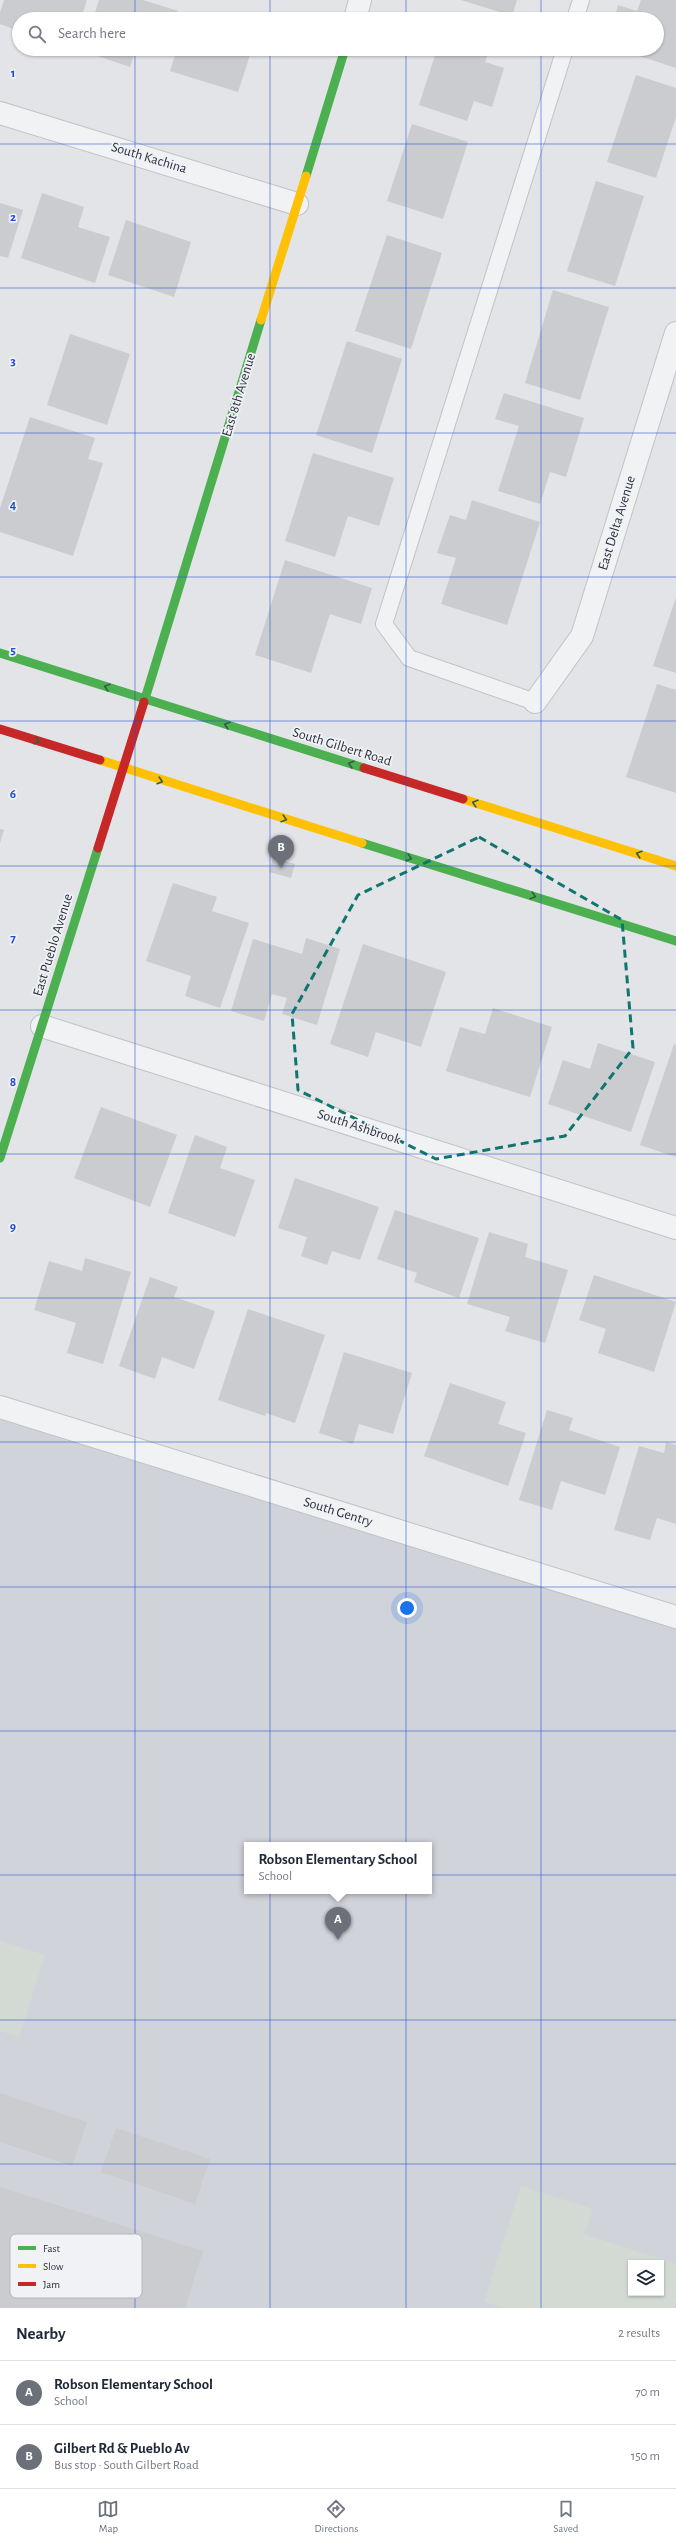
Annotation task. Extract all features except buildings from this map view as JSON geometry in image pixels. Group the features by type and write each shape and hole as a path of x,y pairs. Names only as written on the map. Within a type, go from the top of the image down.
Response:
{"main road":[{"name":"East 8th Avenue","path":"132,740 343,56"},
{"name":"South Gilbert Road","path":"0,653 676,866"},
{"path":"0,729 123,769 676,941"},
{"name":"East Pueblo Avenue","path":"0,1158 132,740"}],"street":[{"path":"357,12 360,0"},
{"name":"South Kachina","path":"0,112 297,204"},
{"name":"East Delta Avenue","path":"535,702 582,636 676,333"},
{"name":"South Ashbrook","path":"42,1026 676,1228"},
{"name":"South Gentry","path":"0,1407 676,1617"}],"lane":[{"path":"577,12 581,0"},
{"path":"535,702 410,658 384,624 563,56"}],"highlighted area":[{"path":"479,837 622,920 633,1048 565,1136 436,1159 298,1090 292,1014 358,895"}],"shaded area":[{"path":"0,1407 676,1617 676,2308 0,2308"},
{"path":"0,1941 45,1955 19,2037 0,2031"},
{"path":"521,2186 593,2209 584,2234 664,2260 628,2260 628,2296 664,2296 664,2260 676,2264 676,2301 674,2308 503,2308 484,2302"}],"traffic: fast":[{"path":"306,176 343,56"},
{"path":"144,702 261,320"},
{"path":"0,653 364,768"},
{"path":"362,843 676,941"},
{"path":"0,1158 98,848"}],"traffic: slow":[{"path":"261,320 306,176"},
{"path":"100,760 362,843"},
{"path":"463,799 676,866"}],"traffic: jam":[{"path":"98,848 144,702"},
{"path":"0,729 100,760"},
{"path":"364,768 463,799"}],"place":[{"name":"Gilbert Rd & Pueblo Av","path":"281,868"},
{"name":"Robson Elementary School","path":"338,1940"}]}
